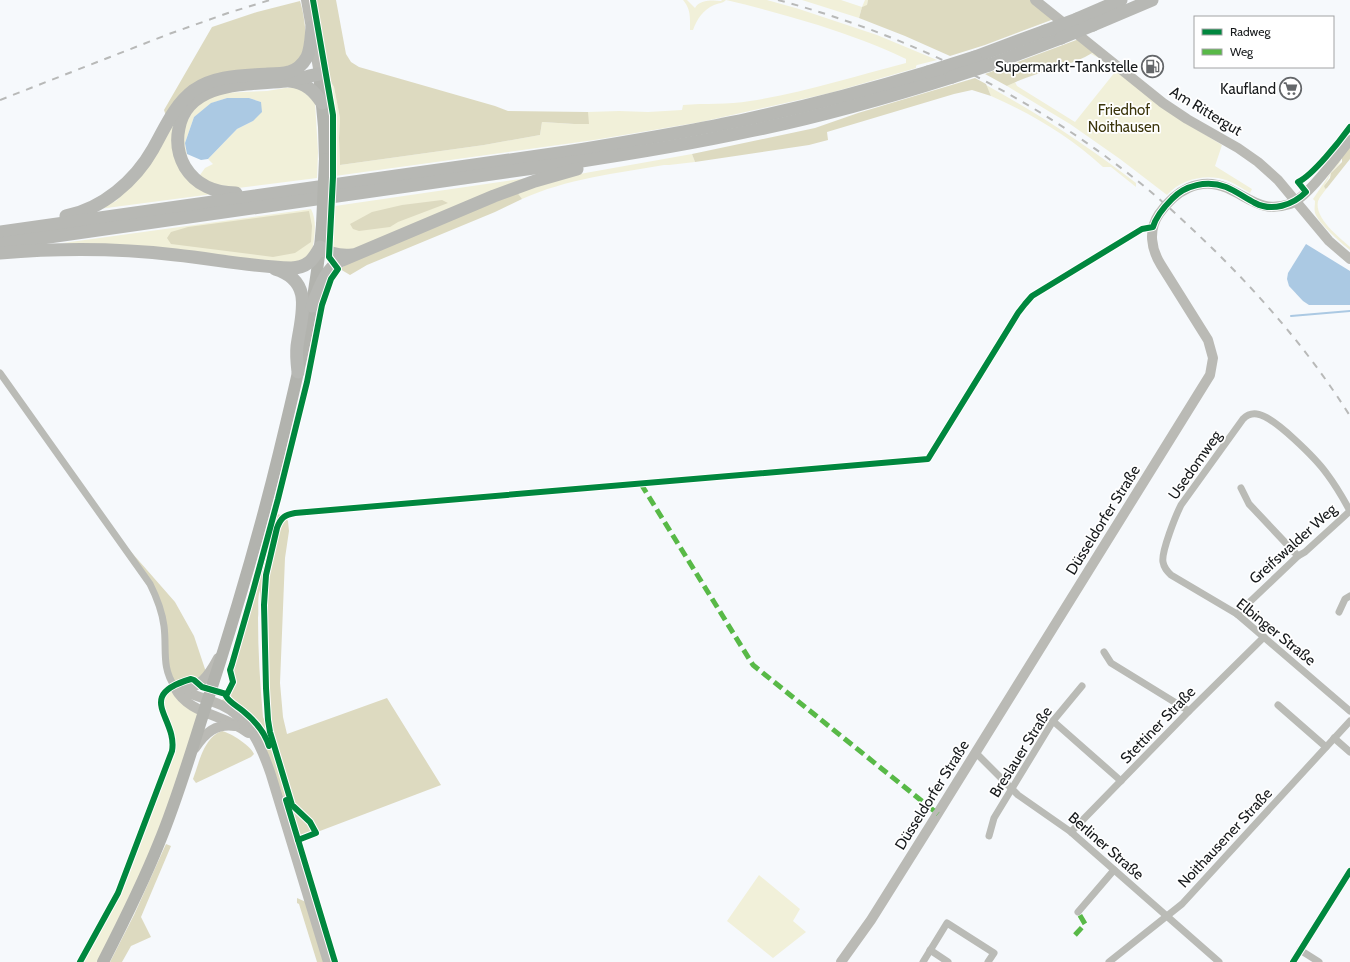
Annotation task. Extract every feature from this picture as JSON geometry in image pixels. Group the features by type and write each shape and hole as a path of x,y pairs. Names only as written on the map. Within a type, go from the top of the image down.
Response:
{"highway":[{"path":"0,232 566,152 696,130 812,104 928,72 1045,31 1121,0"},
{"path":"0,244 569,163 655,150 751,131 860,105 989,65 1061,38 1152,0"},
{"path":"288,77 300,66 307,56 311,41 312,27"},
{"path":"292,190 235,193 211,189 196,180 189,173 182,162 177,145 179,127 182,116 192,104 204,94 233,86 288,77 319,74"},
{"path":"15,230 33,222 79,212 93,206 113,194 145,163 176,107 199,87 213,80 226,78 288,77 306,86 322,103"},
{"path":"312,306 324,280 332,268 340,261 513,188 568,171 620,160 655,150"},
{"path":"0,253 34,250 128,250 288,268 302,267 310,262 320,247 336,254 356,254"},
{"path":"260,265 279,270 289,276 296,283 301,293 303,308 297,350 298,372"}],"main road":[{"path":"102,962 159,843 227,642 266,504 298,372 312,306 320,247 325,159 319,74"}],"street":[{"name":"Am Rittergut","path":"1035,0 1163,103 1187,119 1256,159 1278,180 1326,238 1350,259"},
{"path":"306,2 312,27 319,74"},
{"path":"1296,201 1315,182 1350,140"},
{"name":"Düsseldorfer Straße","path":"841,962 870,920 976,753 1211,373 1213,354 1208,340 1155,254 1152,237 1154,224 1157,218 1176,195 1188,188 1199,185 1216,184 1226,187 1254,203 1264,206 1282,206 1296,201"},
{"path":"0,373 150,584 163,616 166,637 167,670 175,687 240,727 257,742"},
{"name":"Usedomweg","path":"1164,566 1164,552 1181,505 1243,419 1250,414 1257,414 1268,419 1282,429 1315,460 1332,481 1350,511"},
{"path":"1241,488 1249,504 1298,556"},
{"name":"Greifswalder Weg","path":"1237,614 1298,556 1306,552 1350,511"},
{"name":"Elbinger Straße","path":"1164,566 1171,575 1237,614 1350,711"},
{"path":"1339,612 1345,599 1350,596"},
{"name":"Stettiner Straße","path":"1071,832 1189,711 1264,637"},
{"path":"175,687 183,689 189,688 196,686 202,681 218,660 227,642"},
{"path":"1104,652 1111,663 1189,711"},
{"name":"Breslauer Straße","path":"989,836 994,818 1054,721 1082,686"},
{"path":"1278,705 1326,748"},
{"path":"206,706 225,707 238,716 247,726 257,742 267,764 295,841 328,962"},
{"path":"1054,721 1121,781"},
{"name":"Noithausener Straße","path":"1109,962 1167,917 1190,896 1350,721"},
{"path":"189,758 201,739 209,731 225,725 240,727"},
{"path":"1334,738 1350,752"},
{"name":"Berliner Straße","path":"976,753 1021,797 1071,832 1216,961"},
{"path":"1078,912 1114,870"},
{"path":"1293,962 1350,871"},
{"path":"923,962 947,923 994,953 988,962"},
{"path":"930,950 948,962"},
{"path":"1300,950 1319,962"}],"green space":[{"path":"683,0 687,0 695,8 699,3 726,0 707,9 696,22 693,30 690,30 689,10"},
{"path":"726,0 767,0 799,9 877,35 937,60 917,65 916,68 830,93 701,122 594,140 335,176 334,112 328,77 334,87 340,118 340,165 484,145 540,135 542,122 588,124 588,112 648,112 682,110 683,105 733,103 770,98 906,63 906,59 852,36 795,18"},
{"path":"802,0 841,0 862,7 859,18"},
{"path":"865,0 868,0 867,6 862,7"},
{"name":"Friedhof Noithausen","path":"1094,52 1196,129 1222,145 1215,166 1252,189 1250,193 1227,180 1204,177 1190,180 1178,186 1167,195 1120,159 1070,124 1007,86 1015,82 1017,86 1075,122 1115,72 1099,58 1091,54"},
{"path":"986,85 1025,107 1081,143 1136,183 1136,187 1111,167 1103,167 1077,145 1050,127 1021,110 991,96"},
{"path":"298,87 315,102 318,152 317,178 238,188 209,183 200,175 205,168 213,164 208,159 237,129 253,121 261,102 249,98 227,98 212,103 194,117 185,143 188,162 182,142 185,125 197,104 219,93 267,91"},
{"path":"178,113 173,146 213,194 99,209 116,201 155,156"},
{"path":"692,154 695,162 664,165 610,174 556,186 522,199 517,192 574,175"},
{"path":"1342,156 1340,163 1332,172 1324,186 1325,189 1327,188 1318,201 1318,207 1323,220 1328,227 1350,247 1350,250 1325,228 1317,217 1315,213 1315,201 1313,199"},
{"path":"534,177 363,248 342,251 332,248 335,206"},
{"path":"311,209 315,226 311,256 300,264 63,243"},
{"path":"174,685 204,711 177,792 103,962 80,962 118,893 171,754 172,744 162,709 162,701 166,693"},
{"path":"759,875 800,909 793,921 806,932 773,958 727,921"}],"shaded area":[{"path":"315,0 336,0 346,54 351,62 359,67 508,111 588,112 589,124 542,122 540,135 484,145 340,165 340,118 334,87 328,77"},
{"path":"868,0 1030,0 1054,19 985,45 950,56 859,18 862,7 867,5"},
{"path":"300,1 303,13 306,44 303,56 296,63 166,116 164,110 212,27 257,12"},
{"path":"1079,39 1094,52 1073,62 1017,81 1007,86 985,74"},
{"path":"975,78 986,84 991,96 972,90 954,94 827,132 828,140 809,145 695,162 692,154 815,128 858,113"},
{"path":"1350,147 1350,159 1325,189 1324,186 1330,178 1331,173 1342,162 1342,156"},
{"path":"517,192 522,199 495,212 367,265 350,275 340,269 347,264"},
{"path":"442,200 448,203 398,222 390,227 359,231 353,229 350,224 372,212 402,205"},
{"path":"309,211 312,226 311,242 295,253 273,257 171,244 167,238 171,232 188,227"},
{"path":"274,513 284,516 288,521 289,531 285,558 280,683 283,717 287,734 387,698 441,785 291,842 260,748 220,704 233,682 230,670","holes":["260,590 266,723 263,717 260,680 258,630 258,600"]},
{"path":"111,529 175,602 194,636 207,675 192,688 171,681 159,604"},
{"path":"222,731 240,740 249,747 254,754 251,757 196,783 193,779 206,745 216,734"},
{"path":"166,844 171,846 141,917 151,937 131,946 122,962 110,962 134,915"},
{"path":"297,898 306,902 324,962 317,962 299,904 297,903"}],"water":[{"path":"227,98 249,98 261,102 262,112 253,121 237,129 208,159 201,160 187,154 185,143 194,117 211,103"},
{"path":"1306,244 1350,271 1350,305 1309,305 1303,301 1289,286 1287,279 1288,273"}],"waterway":[{"path":"1291,316 1350,311"}],"railway":[{"path":"0,100 169,34 270,0"},
{"path":"778,0 827,14 875,31 968,72 1013,96 1098,151 1139,182 1167,206 1231,267 1268,307 1303,349 1350,416"}],"marked path":[{"path":"641,484 753,665 938,814"},
{"path":"1075,935 1085,924 1078,912"}],"cycle path":[{"path":"269,746 265,736 255,722 226,696 233,682 230,670 278,499 307,382 322,305 331,279 338,269 329,257 333,177 333,115 313,0"},
{"path":"298,840 316,833 310,822 292,805 270,732 266,688 264,605 266,575 277,528 280,521 284,517 295,513 928,459 1018,313 1032,296 1142,229 1153,227 1158,215 1166,205 1177,194 1190,187 1204,184 1219,185 1226,187 1262,206 1275,207 1289,204 1301,197 1306,192 1298,182 1318,166 1350,127"},
{"path":"80,962 118,893 172,751 172,739 162,709 161,701 164,693 174,686 191,679 202,687 226,694"},
{"path":"286,800 335,962"},
{"path":"1293,962 1350,871"}],"place":[{"name":"Supermarkt-Tankstelle","path":"1153,67"},
{"name":"Kaufland","path":"1291,89"}]}
